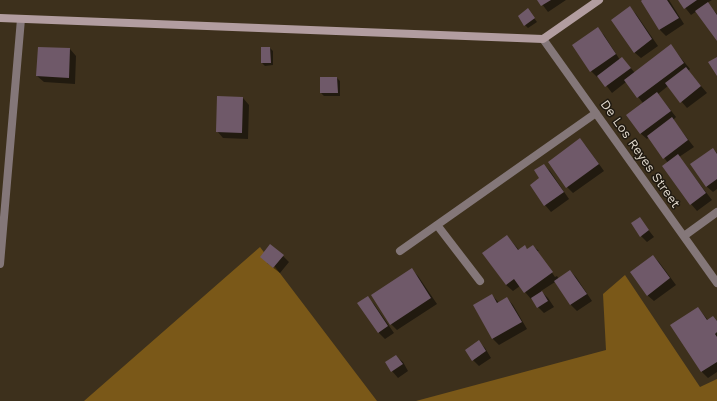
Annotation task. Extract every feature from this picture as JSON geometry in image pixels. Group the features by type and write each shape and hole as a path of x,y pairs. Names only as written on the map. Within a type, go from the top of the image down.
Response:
{"street":[{"path":"0,18 543,39 599,0"},
{"path":"0,264 21,19"},
{"name":"De Los Reyes Street","path":"543,39 717,283"},
{"path":"400,251 596,113"},
{"path":"684,236 717,212"},
{"path":"437,225 480,282"}],"shaded area":[{"path":"260,247 377,401 84,401"},
{"path":"625,275 700,387 717,379 717,401 416,401 606,350 603,294"}],"building":[{"path":"537,0 551,0 541,6"},
{"path":"667,0 679,18 659,30 641,1"},
{"path":"678,0 697,0 684,9"},
{"path":"708,2 717,15 717,41 695,11"},
{"path":"630,6 652,39 634,53 611,20"},
{"path":"528,8 535,18 524,26 518,16"},
{"path":"598,27 616,54 590,72 572,45"},
{"path":"671,44 684,63 637,98 624,80"},
{"path":"38,47 70,48 69,78 36,76"},
{"path":"261,47 270,47 271,63 261,63"},
{"path":"622,57 631,68 605,87 597,76"},
{"path":"717,57 717,76 708,62"},
{"path":"686,67 701,86 680,103 665,83"},
{"path":"320,77 337,77 338,93 320,93"},
{"path":"657,92 671,111 640,134 626,115"},
{"path":"217,96 243,97 242,133 216,132"},
{"path":"672,117 688,140 663,159 647,136"},
{"path":"580,138 599,164 566,188 548,162"},
{"path":"713,148 717,154 717,179 706,187 690,164"},
{"path":"678,154 706,193 690,205 662,166"},
{"path":"544,164 564,192 544,206 530,185 539,178 534,170"},
{"path":"640,217 649,230 640,237 631,223"},
{"path":"507,235 518,250 525,245 527,249 533,245 553,272 524,293 514,279 506,285 482,253"},
{"path":"270,244 284,255 273,268 260,257"},
{"path":"653,255 670,278 647,296 630,272"},
{"path":"412,268 431,298 390,325 371,295"},
{"path":"570,270 587,294 570,305 554,281"},
{"path":"542,291 548,301 537,308 531,298"},
{"path":"492,294 497,303 507,297 522,322 492,339 473,305"},
{"path":"368,296 388,326 378,333 357,303"},
{"path":"698,307 707,320 713,316 717,321 717,332 715,334 717,337 717,362 701,372 670,325"},
{"path":"479,340 486,351 472,361 465,350"},
{"path":"396,355 403,364 391,372 385,362"}]}
